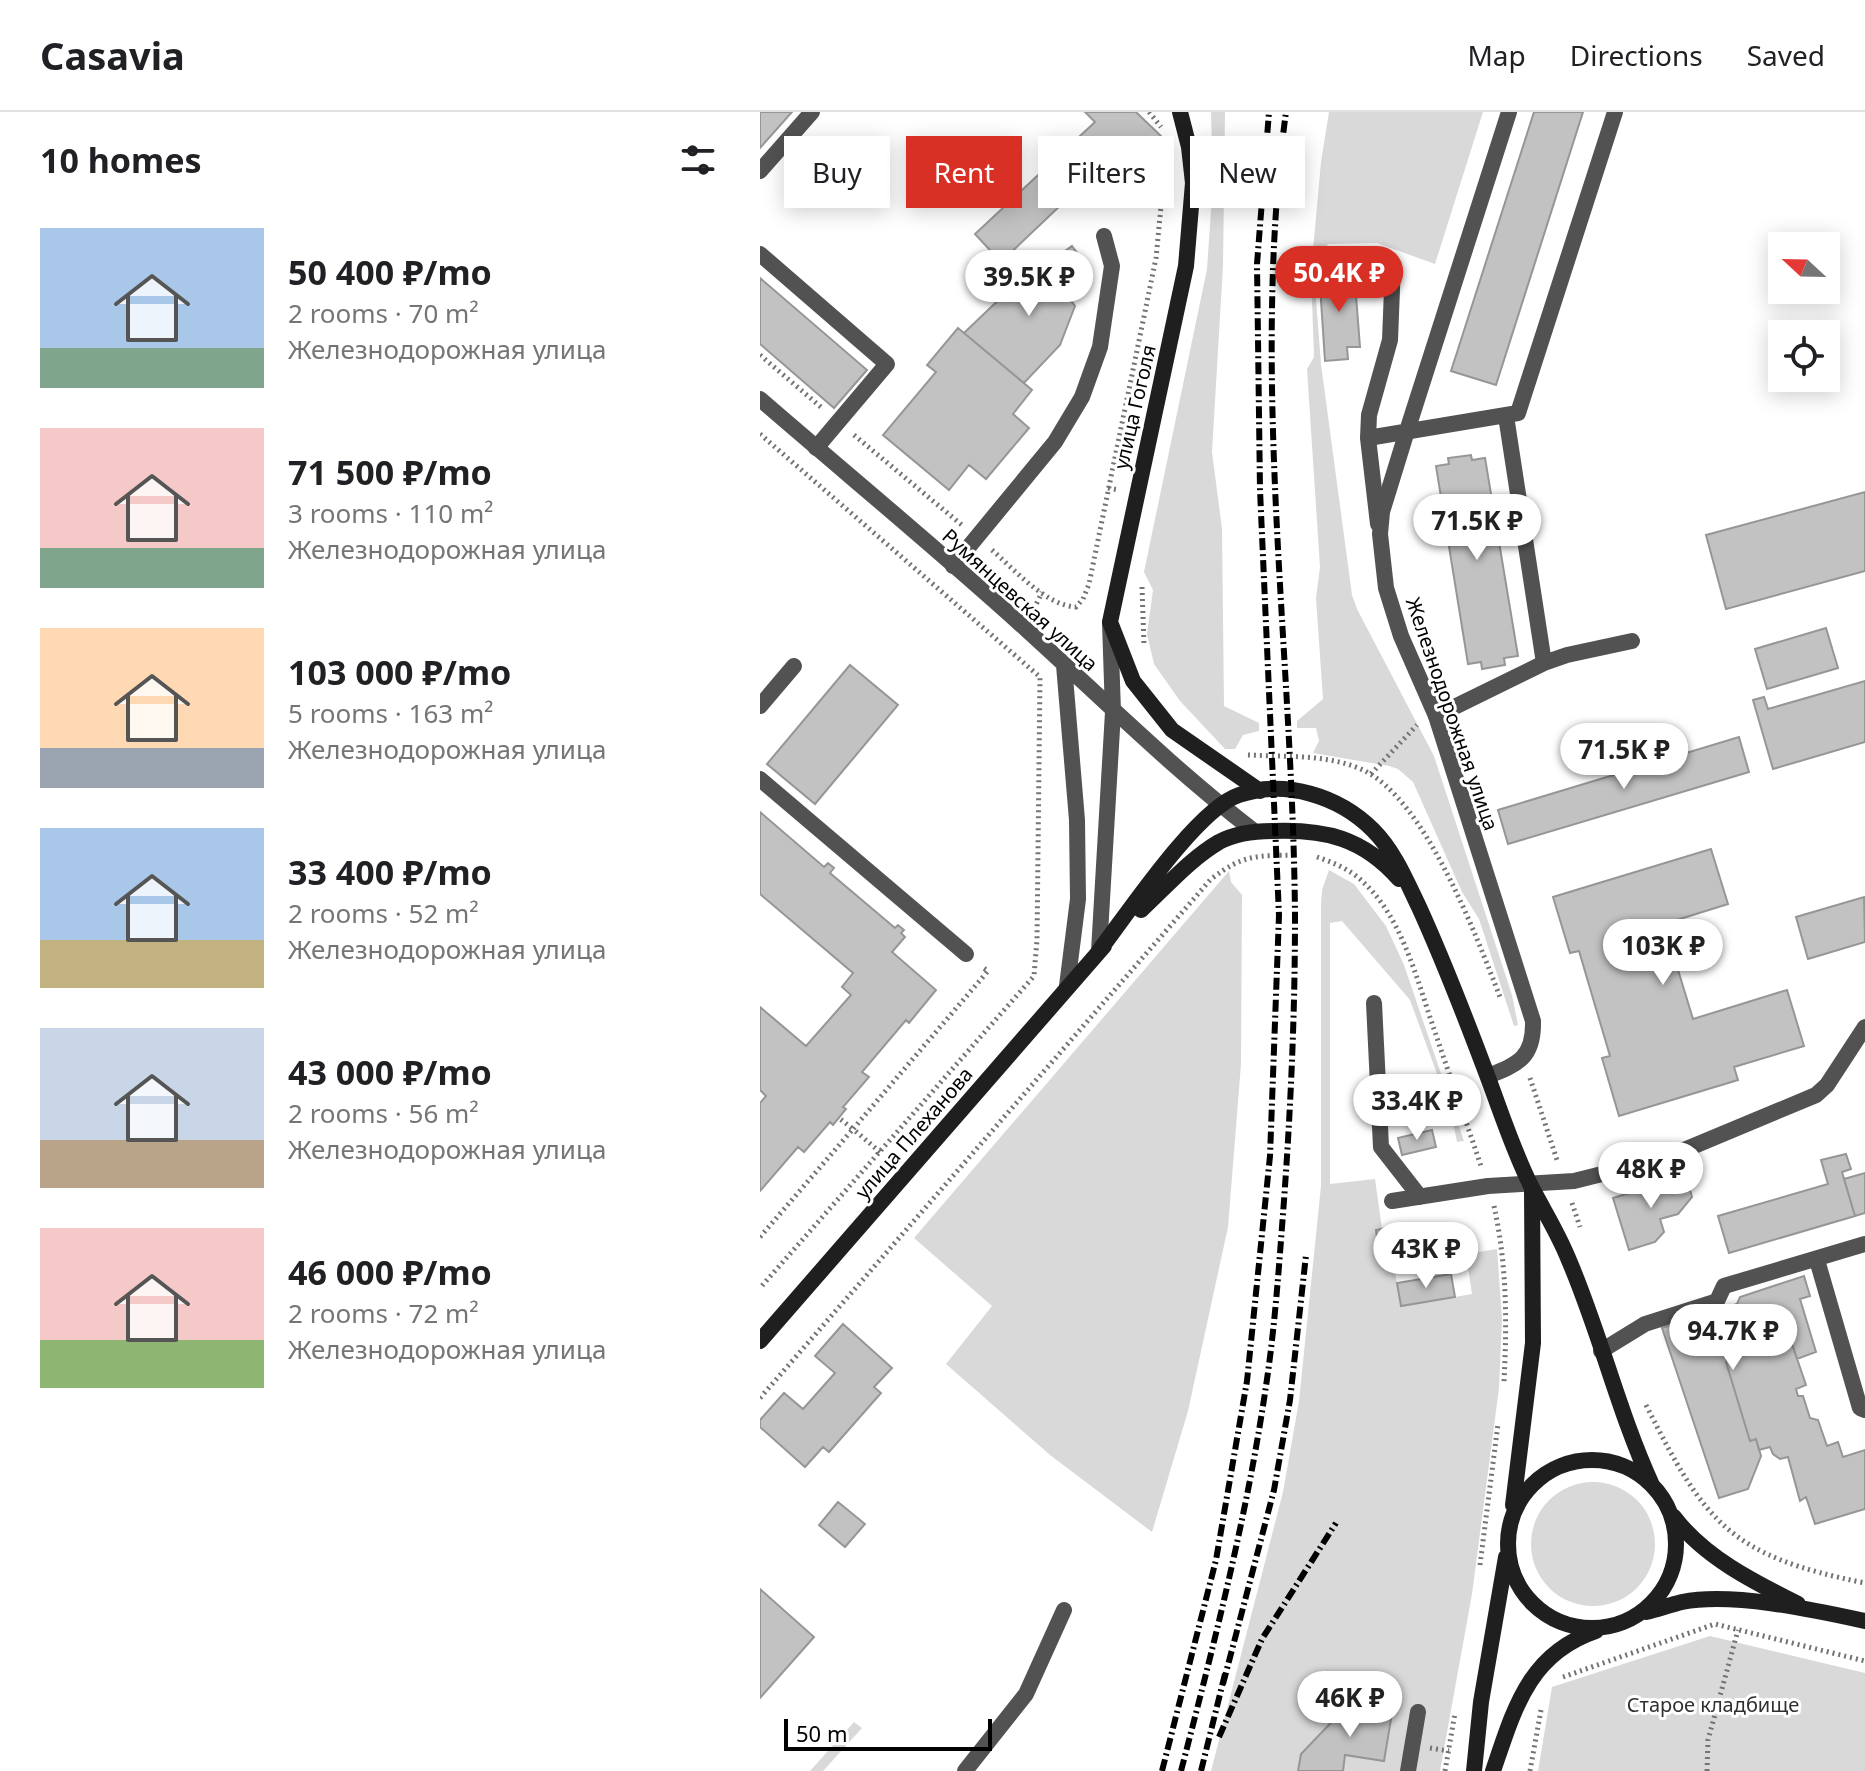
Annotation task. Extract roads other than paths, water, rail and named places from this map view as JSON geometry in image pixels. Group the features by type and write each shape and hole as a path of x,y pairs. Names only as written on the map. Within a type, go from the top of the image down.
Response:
{"main road":[{"name":"улица Гоголя","path":"1110,622 1188,252 1193,183 1189,147 1180,112"},
{"name":"Румянцевская улица","path":"1110,622 1133,681 1172,730 1260,791"},
{"path":"1219,805 1240,794 1260,791 1293,790 1312,794 1329,799 1358,816 1388,848 1442,958 1531,1186 1568,1258 1628,1431 1652,1485 1670,1511 1704,1547 1746,1576 1806,1608"},
{"name":"улица Плеханова","path":"1099,951 1187,838 1219,805"},
{"path":"1254,831 1305,830 1341,838 1359,846 1389,868 1416,903"},
{"name":"улица Плеханова","path":"760,1341 1099,951 1201,855 1220,841 1254,831"},
{"path":"1474,1771 1481,1702 1512,1517 1533,1343 1531,1186"},
{"path":"1512,1517 1522,1497 1537,1480 1557,1468 1579,1461 1613,1462 1634,1471 1652,1485"},
{"path":"1642,1613 1662,1593 1674,1567 1677,1538 1670,1511"},
{"path":"1507,1548 1517,1584 1541,1612 1574,1627 1587,1629 1614,1625"},
{"path":"1493,1771 1517,1705 1539,1667 1571,1641 1642,1613 1684,1602 1718,1600 1806,1608 1865,1621"}],"street":[{"path":"760,171 812,112"},
{"name":"Железнодорожная улица","path":"1488,1076 1513,1066 1523,1058 1533,1037 1533,1021 1436,716 1401,636 1386,588 1380,534 1382,512 1509,112"},
{"path":"1368,438 1518,413 1615,112"},
{"path":"953,566 1055,442 1082,397 1100,347 1112,266 1104,236"},
{"path":"760,254 887,364 816,448"},
{"path":"1380,534 1368,438 1369,415 1390,340 1393,264"},
{"name":"Румянцевская улица","path":"760,399 953,566 1219,805 1254,831"},
{"path":"1506,416 1544,663"},
{"name":"улица Гоголя","path":"1099,951 1113,712 1110,622"},
{"path":"1436,716 1544,663 1632,641"},
{"path":"1064,665 1077,820 1078,899 1067,986"},
{"path":"760,706 794,666"},
{"path":"760,779 966,954"},
{"path":"1374,1003 1381,1147 1420,1197"},
{"path":"1392,1201 1488,1186 1565,1182 1677,1153 1816,1095 1827,1085 1865,1027"},
{"path":"1601,1351 1645,1324 1717,1301 1724,1286 1865,1244"},
{"path":"1817,1260 1860,1408 1865,1410"},
{"path":"965,1771 1026,1694 1064,1610"},
{"path":"1408,1771 1418,1712"}],"railway":[{"path":"1162,1771 1216,1560 1247,1381 1270,1156 1279,915 1260,490 1257,264 1269,112"},
{"path":"1181,1771 1229,1580 1258,1435 1274,1326 1287,1150 1293,1034 1293,817 1272,413 1276,212 1286,112"},
{"path":"1223,1684 1274,1490 1290,1400 1306,1255"},
{"path":"1219,1737 1262,1639 1336,1523"},
{"path":"1201,1771 1225,1674"}],"park label":[{"name":"Старое кладбище","path":"1713,1705"}]}
